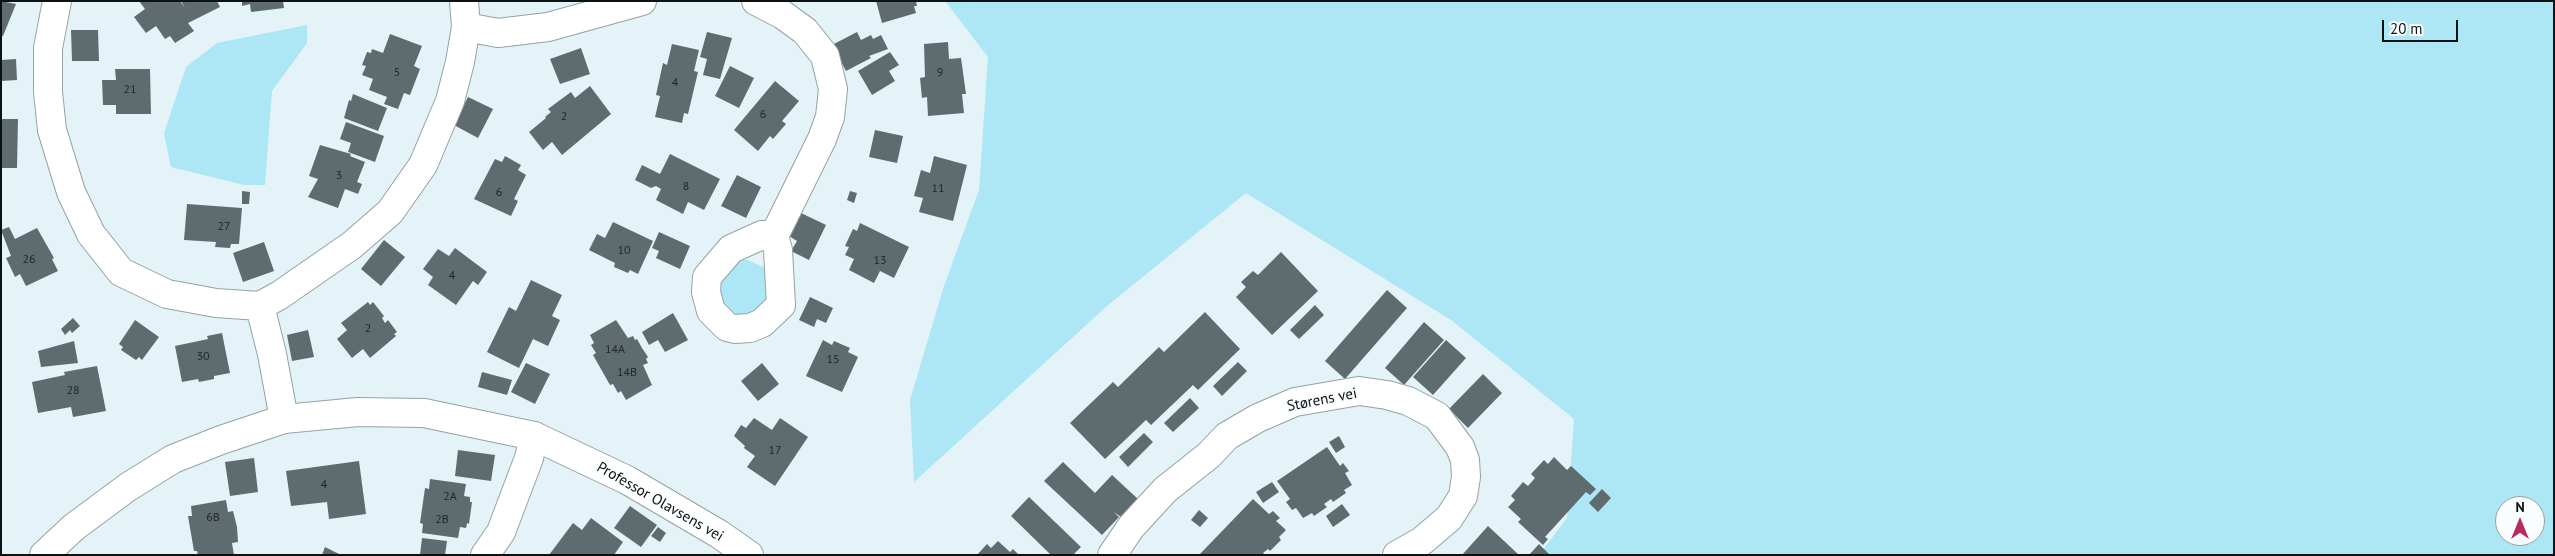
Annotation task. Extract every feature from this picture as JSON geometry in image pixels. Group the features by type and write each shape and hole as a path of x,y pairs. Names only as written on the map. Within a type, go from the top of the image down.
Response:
{"street":[{"path":"57,1 48,48 48,92 52,130 71,192 91,234 121,272 167,294 216,303 260,306 280,295 337,256 390,212 423,164 450,101 460,62 465,14 498,33 548,27 642,1"},
{"path":"756,1 783,14 805,31 825,56 833,89 830,117 822,139 774,236"},
{"path":"260,306 272,354 284,419"},
{"name":"Størens vei","path":"1112,555 1131,527 1165,490 1209,455 1228,436 1258,418 1295,402 1359,392 1387,395 1408,401 1437,416 1460,447 1465,460 1466,477 1463,496 1449,518 1422,541 1398,555"},
{"name":"Professor Olavsens vei","path":"44,555 74,527 120,493 173,459 221,440 284,419 358,412 424,413 534,436 628,480 719,534 748,555"},
{"path":"484,555 501,532 529,458 534,436"}],"shaded area":[{"path":"945,1 2554,1 2554,555 1539,555 1567,518 1574,419 1451,320 1246,193 1107,306 914,482 910,400 944,286 979,190 988,57"},
{"path":"307,25 307,43 272,91 265,185 244,185 171,167 164,133 186,67 217,43"},
{"path":"738,260 748,260 767,269 775,289 753,320 725,314 715,278"}],"building":[{"path":"1,1 16,4 3,36 1,36"},
{"path":"139,1 180,1 185,8 181,1 217,1 220,7 188,23 194,31 175,43 170,36 165,39 156,26 146,33 134,17 145,9"},
{"path":"242,1 283,1 284,8 251,12 250,4 242,6"},
{"path":"876,1 916,1 917,6 914,6 916,13 882,23"},
{"path":"71,30 98,30 99,61 72,61"},
{"path":"707,32 732,38 720,79 703,75 707,59 700,57"},
{"path":"857,32 861,40 871,35 873,39 881,35 888,49 869,56 871,58 846,71 832,45"},
{"path":"390,34 422,46 414,66 420,69 410,95 404,93 398,109 384,104 387,97 369,90 373,79 362,75 366,66 362,65 367,52 371,53 372,49 383,53"},
{"path":"948,42 949,59 961,58 966,94 962,94 964,113 928,116 927,97 922,98 920,78 925,77 924,44"},
{"path":"672,44 699,50 694,71 698,72 688,114 684,113 682,123 655,117 660,96 656,95 663,63 667,65"},
{"path":"581,48 590,74 560,84 550,59"},
{"path":"890,52 899,65 889,71 895,81 872,95 858,71"},
{"path":"16,59 17,80 1,81 1,60"},
{"path":"730,66 754,78 739,108 715,96"},
{"path":"115,69 150,69 151,114 116,114 116,105 103,105 102,80 116,80"},
{"path":"775,81 799,101 782,121 786,124 773,139 770,136 758,151 734,130"},
{"path":"590,86 611,114 562,155 552,142 543,150 529,132 551,112 548,109 571,92 575,98"},
{"path":"353,94 387,108 378,131 344,118 349,100 351,101"},
{"path":"468,97 493,109 478,138 454,125"},
{"path":"1,119 18,119 17,168 1,168"},
{"path":"346,122 384,136 375,162 348,152 351,143 340,139"},
{"path":"875,130 903,136 897,163 869,157"},
{"path":"320,145 351,154 350,156 365,162 357,182 362,184 358,194 345,189 338,208 308,197 318,179 309,176"},
{"path":"670,154 720,179 704,210 688,202 683,214 656,200 661,189 656,186 651,188 635,180 642,165 660,174"},
{"path":"505,156 521,165 518,170 526,175 514,199 518,201 511,216 474,199 495,159 502,162"},
{"path":"934,156 967,165 953,221 919,212 923,198 914,196 921,170 930,173"},
{"path":"737,175 761,187 746,218 721,206"},
{"path":"242,191 250,192 249,204 242,204"},
{"path":"850,191 857,193 854,203 847,200"},
{"path":"187,204 242,208 239,244 231,244 230,248 215,247 216,242 184,240"},
{"path":"801,213 826,225 809,260 791,251 797,241 789,236"},
{"path":"613,222 653,241 638,274 630,270 628,273 614,267 615,263 589,250 597,234 605,238"},
{"path":"860,223 909,247 894,278 880,271 874,283 849,270 854,259 845,255 849,247 845,246 853,229 857,231"},
{"path":"9,227 15,239 37,228 54,258 52,259 58,271 26,286 20,274 15,277 6,258 11,256 1,230"},
{"path":"659,232 690,246 680,269 656,258 659,251 652,248"},
{"path":"384,240 405,257 381,286 361,269"},
{"path":"264,242 274,271 243,282 233,253"},
{"path":"455,248 487,272 478,285 473,281 456,305 428,285 433,277 423,269 438,249 449,256"},
{"path":"1281,252 1318,291 1272,335 1236,297 1246,287 1241,282 1253,271 1258,275"},
{"path":"531,280 562,295 552,316 560,320 548,346 533,339 519,368 487,352 509,307 516,311"},
{"path":"1387,290 1407,308 1345,379 1325,361"},
{"path":"810,297 833,308 826,323 817,319 814,327 799,320"},
{"path":"368,302 370,305 373,302 384,316 382,318 385,323 388,320 397,332 394,334 396,336 370,358 363,349 352,358 337,339 347,330 341,323"},
{"path":"1315,305 1324,315 1299,339 1290,330"},
{"path":"1205,312 1240,349 1198,390 1193,385 1151,425 1146,420 1105,459 1070,423 1113,382 1118,387 1159,347 1164,352"},
{"path":"673,313 688,340 665,352 658,340 649,345 642,332"},
{"path":"73,318 80,326 72,333 70,330 65,335 61,329"},
{"path":"135,320 159,337 142,360 139,357 136,360 121,350 123,347 119,344"},
{"path":"616,320 628,338 633,336 635,340 637,339 648,357 646,359 648,363 643,365 652,385 626,400 621,391 618,393 613,384 610,385 593,355 596,353 591,345 594,343 590,335"},
{"path":"1424,322 1444,340 1404,385 1385,368"},
{"path":"308,330 314,357 292,361 287,335"},
{"path":"222,333 230,373 214,376 214,379 199,382 198,379 182,382 175,346 208,339 207,336"},
{"path":"823,340 832,345 834,341 850,348 848,352 858,357 842,392 806,376"},
{"path":"1446,340 1466,358 1433,395 1413,377"},
{"path":"74,341 78,363 41,367 38,351"},
{"path":"1238,362 1247,371 1222,396 1213,386"},
{"path":"526,363 550,374 535,404 511,392"},
{"path":"762,363 779,384 758,401 741,381"},
{"path":"97,366 106,411 73,417 71,407 38,413 32,382 65,375 64,372"},
{"path":"482,372 512,380 507,395 478,387"},
{"path":"1483,374 1502,393 1468,428 1449,409"},
{"path":"1190,398 1199,408 1173,432 1164,423"},
{"path":"754,418 772,430 780,418 808,437 775,486 747,467 755,456 744,448 745,446 734,436 741,425 746,428"},
{"path":"1144,433 1153,442 1128,467 1119,457"},
{"path":"1339,436 1345,447 1336,453 1329,442"},
{"path":"1327,447 1340,466 1343,463 1349,471 1345,473 1352,485 1344,490 1346,493 1333,502 1331,499 1324,504 1327,507 1314,516 1312,513 1303,518 1296,508 1292,510 1286,502 1290,499 1277,481"},
{"path":"458,450 495,455 491,481 455,476"},
{"path":"1554,457 1567,470 1571,466 1596,489 1590,495 1586,492 1545,537 1548,539 1543,545 1518,522 1521,519 1508,507 1515,500 1511,496 1523,482 1528,486 1535,478 1531,474 1544,460 1548,464"},
{"path":"254,458 258,492 230,496 225,462"},
{"path":"359,461 366,514 329,519 327,502 291,506 286,471"},
{"path":"1063,462 1095,493 1112,475 1138,499 1121,517 1114,512 1119,517 1102,535 1044,481"},
{"path":"430,479 466,484 464,496 470,497 470,502 472,502 469,524 467,523 466,528 460,527 458,538 422,533 423,524 420,523 425,488 429,489"},
{"path":"1272,482 1279,492 1263,503 1256,492"},
{"path":"1602,489 1611,498 1598,512 1589,503"},
{"path":"1029,497 1081,547 1073,555 1051,555 1011,516"},
{"path":"1253,499 1269,514 1273,511 1280,518 1276,521 1286,530 1279,537 1281,540 1270,551 1268,549 1263,553 1265,555 1199,555"},
{"path":"226,500 228,512 233,511 237,527 238,542 232,543 234,555 198,555 197,551 194,551 188,516 192,516 191,506"},
{"path":"1342,504 1350,515 1333,527 1326,516"},
{"path":"630,506 657,525 641,547 614,528"},
{"path":"1199,510 1208,518 1200,527 1191,520"},
{"path":"591,518 623,542 614,555 549,555 573,523 582,530"},
{"path":"1488,526 1519,555 1462,555"},
{"path":"658,527 666,533 660,542 651,536"},
{"path":"422,538 447,541 445,555 420,555"},
{"path":"998,541 1010,552 1013,549 1019,555 977,555 987,544 991,548"},
{"path":"1539,544 1550,555 1529,555"},
{"path":"325,547 341,555 322,555"}]}
